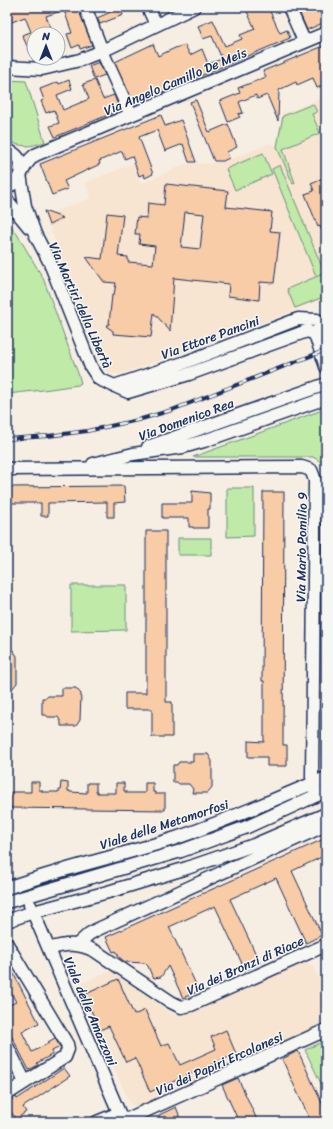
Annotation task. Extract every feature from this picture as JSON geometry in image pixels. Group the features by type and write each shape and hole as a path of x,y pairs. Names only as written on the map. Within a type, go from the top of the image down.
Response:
{"street":[{"path":"85,7 102,50 131,115"},
{"path":"148,7 156,25"},
{"path":"7,68 49,68 80,60 194,7"},
{"path":"289,7 304,42"},
{"name":"Via Angelo Camillo De Meis","path":"7,187 18,180 29,160 35,155 326,33"},
{"name":"Via Angelo Camillo De Meis","path":"9,150 35,155"},
{"name":"Via Angelo Camillo De Meis","path":"9,150 20,160 21,173"},
{"name":"Via Martiri della Libertà","path":"21,173 25,206 35,234 50,263 91,367 99,380 110,385"},
{"name":"Via Martiri della Libertà","path":"7,200 35,234"},
{"name":"Via Ettore Pancini","path":"110,385 186,362 298,319 317,320 326,342"},
{"name":"Via Ettore Pancini","path":"110,385 128,392 189,374 307,331 315,334 326,367"},
{"name":"Via Domenico Rea","path":"133,454 174,437 326,384"},
{"name":"Via Domenico Rea","path":"133,454 183,447 197,443 326,398"},
{"path":"60,468 84,465 133,454 141,463 154,468"},
{"name":"Via Mario Pomilio 9","path":"154,468 302,467 311,470 314,474 313,783"},
{"path":"7,469 154,468"},
{"name":"Viale delle Metamorfosi","path":"7,888 49,874 176,838 242,814 326,778"},
{"path":"7,902 181,851 247,827 322,793 313,783"},
{"path":"7,921 33,912 108,892 187,868 254,845 326,814"},
{"path":"78,944 96,930 326,825"},
{"path":"25,896 33,912"},
{"name":"Viale delle Amazzoni","path":"33,912 122,1119"},
{"path":"7,944 11,958 67,1044 68,1049 65,1056 7,1094"},
{"name":"Via dei Bronzi di Riace","path":"49,949 59,946 78,944 95,951 171,1002 181,1007 191,1006 326,945"},
{"name":"Via dei Papiri Ercolanesi","path":"97,1122 122,1119 326,1030"},
{"path":"7,1046 25,1082"}],"shaded area":[{"path":"326,96 326,298 199,347 120,374 107,372 102,367 43,209 51,213 91,198 85,183 132,164 141,184 185,164 220,163 271,143 273,147 276,145 282,114"},
{"path":"303,961 313,966 317,977 326,973 326,1023 282,1043 277,1042 272,1037 237,1053 236,1062 231,1066 137,1107 130,1103 128,1099 77,985 111,971 171,1013 178,1015 185,1014"}],"green space":[{"path":"7,80 26,81 45,142 26,146 7,140"},
{"path":"313,104 317,112 312,114 320,133 283,149 295,183 293,184 277,147 283,116"},
{"path":"263,153 272,174 235,190 226,169"},
{"path":"280,165 324,272 316,276 272,169"},
{"path":"7,221 17,234 43,278 79,376 81,383 78,385 7,394"},
{"path":"325,273 326,296 295,308 287,289"},
{"path":"325,409 326,470 323,463 313,457 193,457"},
{"path":"227,488 254,488 254,536 227,537"},
{"path":"326,506 326,763 322,755 324,514"},
{"path":"178,538 211,538 211,555 178,555"},
{"path":"71,585 126,585 126,630 71,631"},
{"path":"326,1040 326,1094 305,1050"}],"building":[{"path":"7,7 78,7 92,45 80,49 79,45 72,48 67,34 72,33 64,10 46,16 50,26 29,26 25,17 9,23 7,19"},
{"path":"111,7 120,7 123,15 100,24 97,18 113,11"},
{"path":"245,7 268,7 280,33 287,30 290,38 134,104 115,62 153,44 158,56 185,45 190,55 202,49 208,64 222,59 212,36 203,39 198,26 213,20 225,46 242,39 240,35 255,29"},
{"path":"297,7 318,7 325,22 307,30"},
{"path":"26,34 26,44 22,35"},
{"path":"326,45 326,84 317,88 313,78 297,85 296,82 279,90 278,121 267,95 257,99 256,95 239,102 243,113 238,114 240,117 228,122 220,101 240,93 238,88 266,77 263,71"},
{"path":"99,62 105,75 94,79 89,66"},
{"path":"69,80 72,89 57,95 63,110 89,99 83,84 95,80 103,99 114,95 120,110 55,137 50,126 59,123 54,110 46,113 41,101 44,100 40,89 58,82 59,84"},
{"path":"196,100 209,132 228,124 237,147 227,152 229,158 223,161 214,161 190,102"},
{"path":"161,115 165,126 181,120 196,162 189,162 183,144 165,151 157,130 139,137 153,174 145,178 144,174 139,176 132,156 125,159 122,151 99,161 100,164 64,181 68,189 52,195 40,164"},
{"path":"326,177 326,239 320,226 318,227 305,194 314,191 311,183"},
{"path":"166,184 228,191 226,207 272,212 270,231 280,232 274,283 260,282 259,300 228,296 229,284 174,278 170,331 154,313 151,337 113,334 113,331 106,326 109,324 112,295 114,295 116,283 104,282 86,257 102,259 107,213 123,215 118,256 128,257 128,262 153,264 155,246 139,244 140,234 135,234 137,217 147,218 148,203 164,205","holes":["185,212 204,214 200,249 181,247"]},
{"path":"44,211 63,218 49,225"},
{"path":"124,486 125,502 114,503 114,517 107,517 107,502 48,503 48,516 41,516 41,503 7,503 7,487"},
{"path":"192,491 210,493 208,528 189,527 189,518 162,518 162,503 192,503"},
{"path":"263,492 284,492 283,745 287,745 287,766 267,766 267,757 248,757 248,741 264,742 264,681 262,681"},
{"path":"146,531 166,531 166,702 172,702 172,737 152,737 152,709 125,709 125,693 146,693"},
{"path":"7,650 13,650 17,656 17,683 12,689 7,689"},
{"path":"62,688 76,688 81,694 80,720 76,726 61,726 61,722 58,717 48,717 46,715 42,715 42,698 46,698 48,696 62,696"},
{"path":"193,754 208,754 212,761 212,787 207,793 192,793 193,789 189,784 179,784 177,782 173,782 173,765 177,765 179,762 193,762"},
{"path":"31,782 39,782 39,790 42,790 42,792 60,791 61,782 68,783 68,791 70,792 87,793 87,783 96,783 97,793 116,793 116,783 124,783 124,791 126,791 126,793 145,793 145,783 153,783 153,792 155,792 155,794 165,794 165,810 11,808 11,806 7,806 7,797 11,797 11,792 31,792"},
{"path":"326,838 326,855 292,871 322,935 306,943 276,878 230,899 260,963 245,970 215,906 169,927 199,991 183,998 168,966 161,977 154,978 145,963 125,962 119,957 116,951 113,952 106,937"},
{"path":"7,961 39,1023 22,1032 32,1052 55,1038 60,1047 52,1051 53,1054 37,1063 38,1065 29,1070 7,1027 7,1006 16,1002 7,985"},
{"path":"118,979 134,1015 145,1010 161,1046 169,1043 180,1065 216,1049 211,1037 226,1030 236,1054 150,1092 135,1058 126,1062 109,1026 100,1030 84,995"},
{"path":"298,1051 326,1112 326,1122 311,1122 282,1059"},
{"path":"64,1068 70,1076 23,1107 26,1112 16,1119 7,1106 7,1101 16,1097 17,1099"},
{"path":"238,1078 258,1122 239,1122 222,1085"},
{"path":"176,1107 182,1122 162,1122 159,1115"}],"railway":[{"path":"7,439 87,431 138,420 172,410 326,350"}]}
